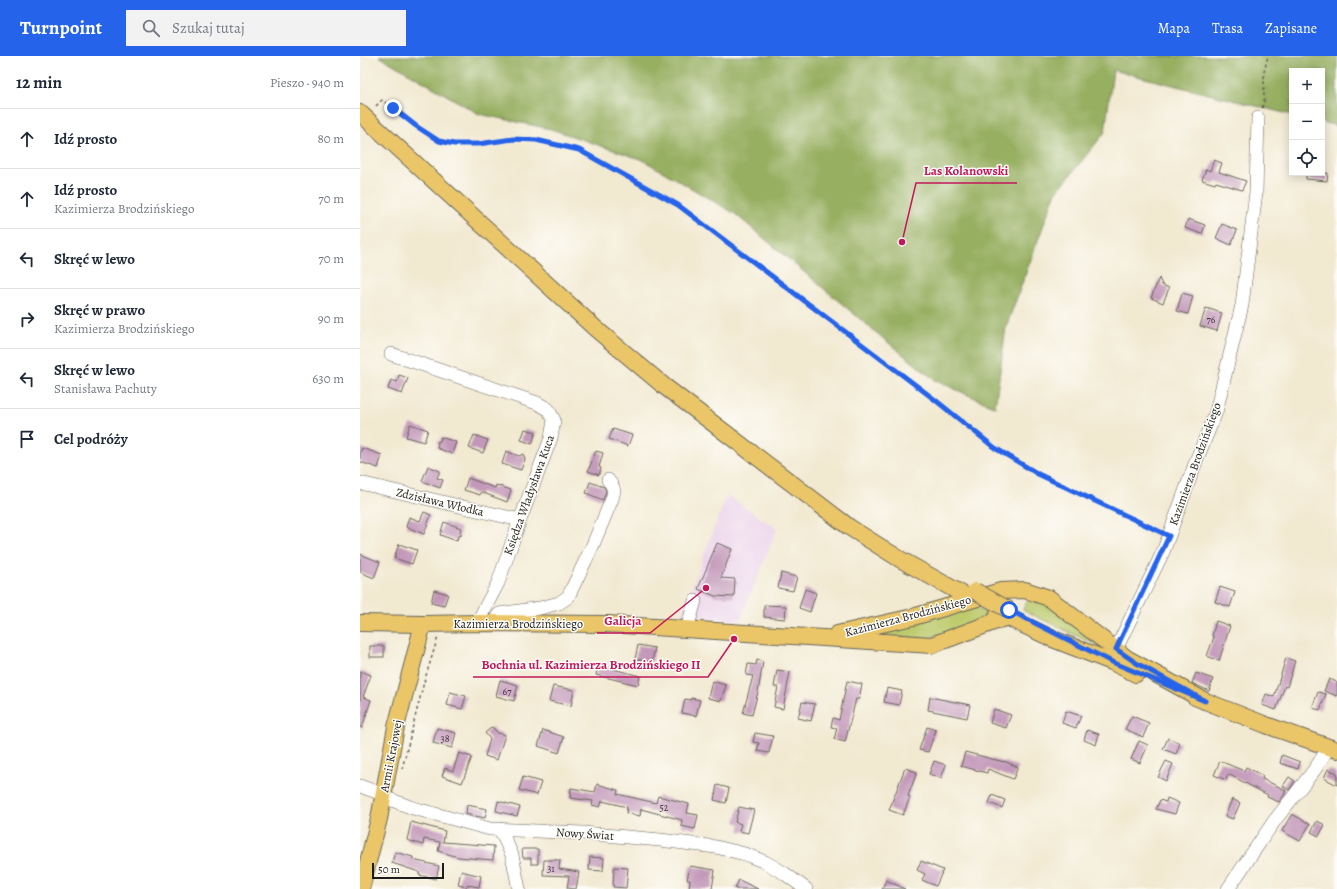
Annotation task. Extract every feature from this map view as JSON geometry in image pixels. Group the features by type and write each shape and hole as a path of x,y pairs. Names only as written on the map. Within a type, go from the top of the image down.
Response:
{"main road":[{"path":"360,113 596,329 664,386 774,469 970,593 1003,612 1114,656 1133,662 1205,701 1266,725 1333,748"},
{"name":"Kazimierza Brodzińskiego","path":"820,638 913,617 1001,591 1025,590 1039,594 1058,604 1114,656"},
{"name":"Kazimierza Brodzińskiego","path":"360,623 608,624 932,645 974,629 1003,612"},
{"name":"Armii Krajowej","path":"361,889 370,861 380,819 396,727 423,624"}],"street":[{"name":"Kazimierza Brodzińskiego","path":"1114,656 1169,536 1198,456 1216,412 1242,305 1256,192 1258,118"},
{"name":"Księdza Władysława Kuca","path":"391,354 537,403 548,410 554,420 551,438 520,520 485,623"},
{"path":"485,623 499,614 540,608 559,602 568,597 592,548 615,491 614,487 608,480"},
{"name":"Zdzisława Włodka","path":"360,483 520,520"},
{"path":"687,629 695,601"},
{"path":"1228,889 1275,820 1333,748"},
{"name":"Nowy Świat","path":"360,786 413,808 490,829 583,833 716,847 745,854 765,862 784,873 806,889"},
{"path":"500,829 512,855 519,889"}],"path":[{"path":"1258,118 1264,102 1264,72 1268,56"},
{"path":"376,106 382,100 439,141 454,144 478,144 513,139 536,140 579,150 678,205 934,399 995,448 1038,474 1169,536"},
{"path":"401,774 424,682 441,624"}],"shaded area":[{"path":"727,495 777,529 740,621 681,615"}],"green space":[{"path":"379,56 1337,56 1337,126 1325,123 1325,68 1289,68 1289,114 1113,70 1105,132 1055,194 1006,327 995,407 935,380 734,213 643,160 551,129 479,114"},
{"path":"1028,599 1041,601 1121,657 1023,610"},
{"path":"971,605 985,612 985,616 976,622 930,638 858,636"}],"building":[{"path":"1214,160 1222,163 1219,172 1246,181 1242,190 1216,182 1215,184 1202,180 1206,169 1210,171"},
{"path":"1325,173 1328,173 1327,181 1306,179 1306,176 1325,176"},
{"path":"1188,219 1205,225 1202,234 1185,228"},
{"path":"1222,224 1237,230 1231,245 1216,238"},
{"path":"1159,278 1162,285 1169,288 1163,303 1151,298"},
{"path":"1182,293 1193,296 1188,314 1177,311"},
{"path":"1206,308 1222,313 1217,331 1200,326"},
{"path":"399,375 408,378 402,394 388,389 391,380 397,382"},
{"path":"410,424 428,430 424,442 406,437"},
{"path":"525,429 536,432 532,444 521,440"},
{"path":"613,429 632,435 628,446 609,439"},
{"path":"474,435 488,440 483,453 469,448"},
{"path":"441,437 456,442 452,454 437,448 437,442 440,441"},
{"path":"362,448 382,455 378,468 360,462 360,453"},
{"path":"506,451 519,456 523,454 525,459 521,470 502,464"},
{"path":"596,451 603,453 599,467 601,468 599,475 588,471"},
{"path":"428,466 440,471 437,478 443,480 440,488 422,481"},
{"path":"468,478 495,488 496,485 511,490 507,502 481,492 480,495 464,490"},
{"path":"590,482 604,487 606,491 603,500 586,493"},
{"path":"424,512 431,515 424,534 406,527 409,517 420,521"},
{"path":"444,522 461,528 460,532 462,535 458,536 457,541 440,535"},
{"path":"717,543 732,549 721,578 735,579 734,597 715,596 698,589"},
{"path":"399,544 417,550 412,564 394,558"},
{"path":"360,554 380,562 374,578 360,572"},
{"path":"781,573 797,577 793,591 778,588"},
{"path":"1220,587 1235,592 1230,607 1215,602"},
{"path":"805,589 816,593 810,612 799,608"},
{"path":"434,590 448,594 444,606 431,603"},
{"path":"764,605 786,606 785,619 764,617"},
{"path":"1216,621 1230,626 1219,661 1207,656 1214,637 1212,636"},
{"path":"638,645 655,648 652,662 635,659"},
{"path":"370,646 384,646 384,657 370,657"},
{"path":"1286,658 1295,661 1287,687 1285,686 1276,710 1262,705 1266,694 1274,697"},
{"path":"757,660 763,662 758,692 752,715 743,713 753,676 746,675 748,664 756,665"},
{"path":"598,665 640,676 638,685 596,675"},
{"path":"777,670 790,672 783,709 774,707 778,687 774,687"},
{"path":"360,671 371,675 363,697 371,700 362,728 360,727"},
{"path":"1196,673 1213,679 1209,691 1192,683"},
{"path":"1329,679 1337,682 1337,696 1324,691"},
{"path":"500,680 518,685 514,701 496,696"},
{"path":"712,681 726,685 721,701 708,698"},
{"path":"847,681 862,684 859,699 856,699 845,742 834,739 837,728 831,727 833,718 839,720"},
{"path":"553,686 574,690 571,706 549,701"},
{"path":"887,688 902,691 899,705 884,702"},
{"path":"450,692 466,696 462,709 447,705"},
{"path":"1318,692 1326,694 1320,710 1312,708"},
{"path":"930,697 970,705 967,718 928,710"},
{"path":"691,698 700,700 696,716 682,713 685,699 691,700"},
{"path":"802,702 815,704 811,721 798,718"},
{"path":"994,709 1011,715 1006,728 990,723"},
{"path":"1066,711 1081,716 1076,728 1062,723"},
{"path":"1132,716 1149,723 1143,737 1125,729"},
{"path":"492,727 498,733 505,735 497,760 485,756 490,739 485,733"},
{"path":"927,727 936,730 928,752 919,750"},
{"path":"437,728 456,733 452,748 433,743"},
{"path":"543,730 564,737 559,753 538,746"},
{"path":"1087,730 1099,734 1096,745 1084,740"},
{"path":"755,733 773,736 769,753 757,751 759,743 753,742"},
{"path":"1168,738 1180,743 1176,754 1163,749"},
{"path":"1139,741 1148,745 1140,763 1131,759"},
{"path":"965,752 1004,761 1018,767 1013,779 988,769 987,773 961,766"},
{"path":"459,753 472,757 462,783 442,776 445,768 453,771"},
{"path":"1282,755 1300,762 1298,769 1280,763"},
{"path":"934,761 946,765 941,778 929,774"},
{"path":"1166,761 1173,764 1166,781 1158,777"},
{"path":"1220,761 1244,771 1246,767 1263,776 1262,779 1286,790 1284,795 1279,802 1267,797 1268,795 1228,774 1226,780 1214,775"},
{"path":"905,768 917,772 903,815 889,810"},
{"path":"1328,769 1337,773 1337,785 1324,778"},
{"path":"523,777 541,782 537,795 519,790"},
{"path":"1289,777 1295,781 1289,790 1283,786"},
{"path":"597,784 618,790 617,794 656,803 658,796 689,804 687,813 698,815 695,829 681,826 682,820 641,809 640,816 626,813 627,807 602,801 600,807 592,805 593,801 570,798 571,788 595,792"},
{"path":"717,785 729,788 726,803 714,800"},
{"path":"992,795 1005,800 1002,808 989,803"},
{"path":"1167,798 1179,803 1175,814 1156,809 1160,800 1166,802"},
{"path":"1232,799 1240,803 1233,819 1225,816"},
{"path":"498,801 520,807 517,816 496,811"},
{"path":"467,805 487,809 485,818 466,814"},
{"path":"739,807 754,810 748,833 739,831 741,824 735,822"},
{"path":"1292,814 1310,824 1300,841 1282,831"},
{"path":"1317,821 1325,825 1319,836 1311,832"},
{"path":"411,822 445,831 443,842 494,846 493,860 458,857 438,851 440,842 424,839 423,845 407,840"},
{"path":"522,849 538,849 538,864 531,864 531,858 523,858"},
{"path":"395,852 413,857 413,860 439,866 436,879 419,875 419,872 392,863"},
{"path":"590,857 604,858 603,871 589,870"},
{"path":"544,860 560,860 559,869 579,872 576,889 567,888 569,876 543,875"},
{"path":"921,861 943,870 936,886 922,880 925,874 917,870"},
{"path":"690,866 715,870 712,889 689,889 690,880 687,880"},
{"path":"614,867 628,868 626,888 613,887"},
{"path":"461,871 481,876 479,887 467,885 466,887 458,885"},
{"path":"739,880 758,889 735,889"},
{"path":"886,880 905,889 882,889"}],"place":[{"name":"Las Kolanowski","path":"902,242"},
{"name":"Galicja","path":"706,588"},
{"name":"Bochnia ul. Kazimierza Brodzińskiego II","path":"734,639"}],"route":[{"path":"393,108 427,135 439,141 454,144 478,144 513,139 536,140 579,150 678,205 934,399 995,448 1038,474 1169,536 1163,552 1116,649 1128,659 1205,701 1133,672 1009,610"}]}
